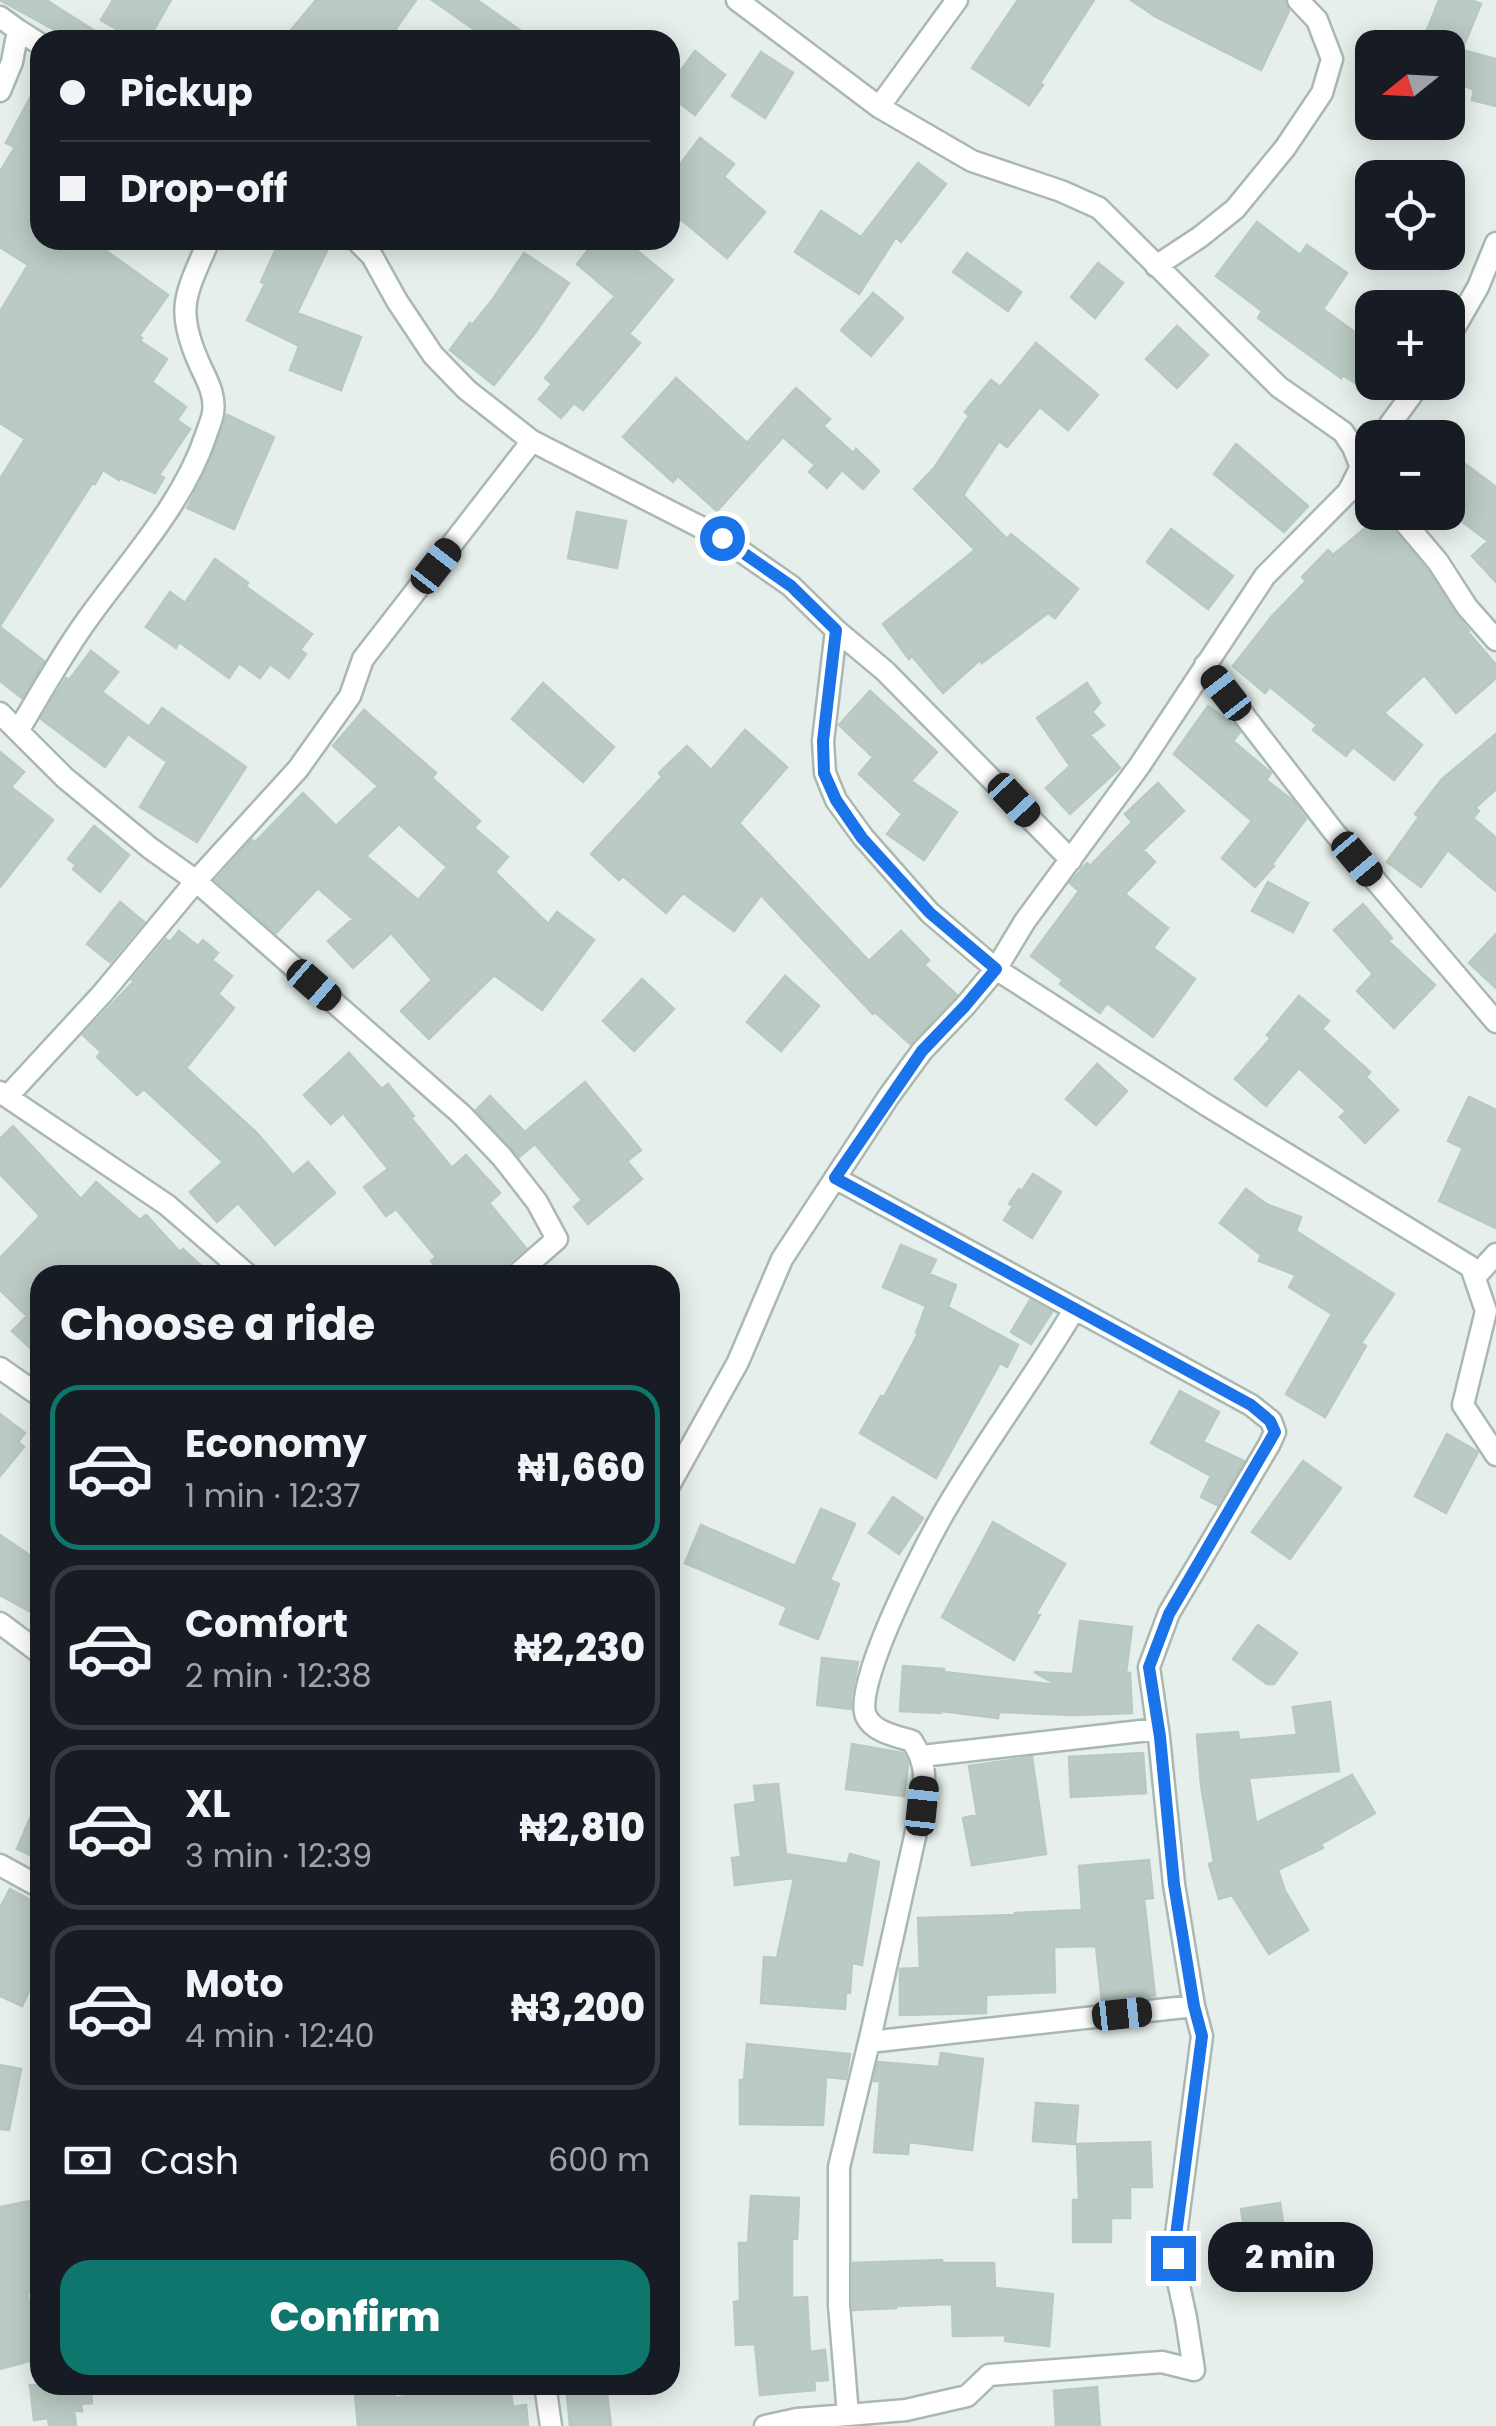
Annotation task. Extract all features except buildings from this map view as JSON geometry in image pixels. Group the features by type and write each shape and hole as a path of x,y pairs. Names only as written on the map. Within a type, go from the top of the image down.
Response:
{"street":[{"path":"737,0 879,107 972,161 1099,208 1279,387 1343,432 1355,450"},
{"path":"879,107 957,0"},
{"path":"1156,266 1234,209 1285,148 1322,93 1332,59 1317,20 1298,0"},
{"path":"0,17 30,38"},
{"path":"0,91 12,62 18,30"},
{"path":"1465,309 1496,243"},
{"path":"18,731 81,629 168,509 201,450 213,414 212,398 187,332 185,307 188,287 205,250"},
{"path":"366,250 433,355 467,390 532,441 722,538 791,586 886,671 1071,860"},
{"path":"236,1265 167,1205 3,1095 102,994 298,769 350,696 363,660 532,441"},
{"path":"680,1466 738,1362 782,1259 835,1178 922,1051 996,969 1025,921 1140,765 1265,576 1348,492 1355,480"},
{"path":"1411,530 1496,640"},
{"path":"836,630 823,741 824,773 836,800 862,838 930,913 996,969 1208,1106 1471,1266 1486,1310 1463,1405 1496,1456"},
{"path":"1205,665 1334,832 1496,1022"},
{"path":"0,713 66,778 196,882 460,1114 502,1157 537,1202 557,1239 527,1265"},
{"path":"765,2426 797,2419 906,2410 967,2396 990,2375 1162,2362 1194,2370 1173,2258 1202,2036 1174,1884 1149,1667 1169,1614 1275,1432 1270,1421 1251,1405 835,1178"},
{"path":"1475,1277 1496,1254"},
{"path":"848,2415 839,2305 839,2167 922,1806 925,1774 922,1756 912,1741 885,1733 864,1714 864,1692 881,1638 948,1506 1074,1310"},
{"path":"0,1368 30,1389"},
{"path":"0,1623 30,1646"},
{"path":"922,1756 1158,1728"},
{"path":"0,1865 30,1882"},
{"path":"869,2042 1194,2006"},
{"path":"547,2395 551,2426"}],"route":[{"path":"722,538 791,586 836,630 823,741 824,773 836,800 862,838 930,913 996,969 922,1051 835,1178 1251,1405 1270,1421 1275,1432 1169,1614 1149,1667 1174,1884 1202,2036 1173,2258"}]}
